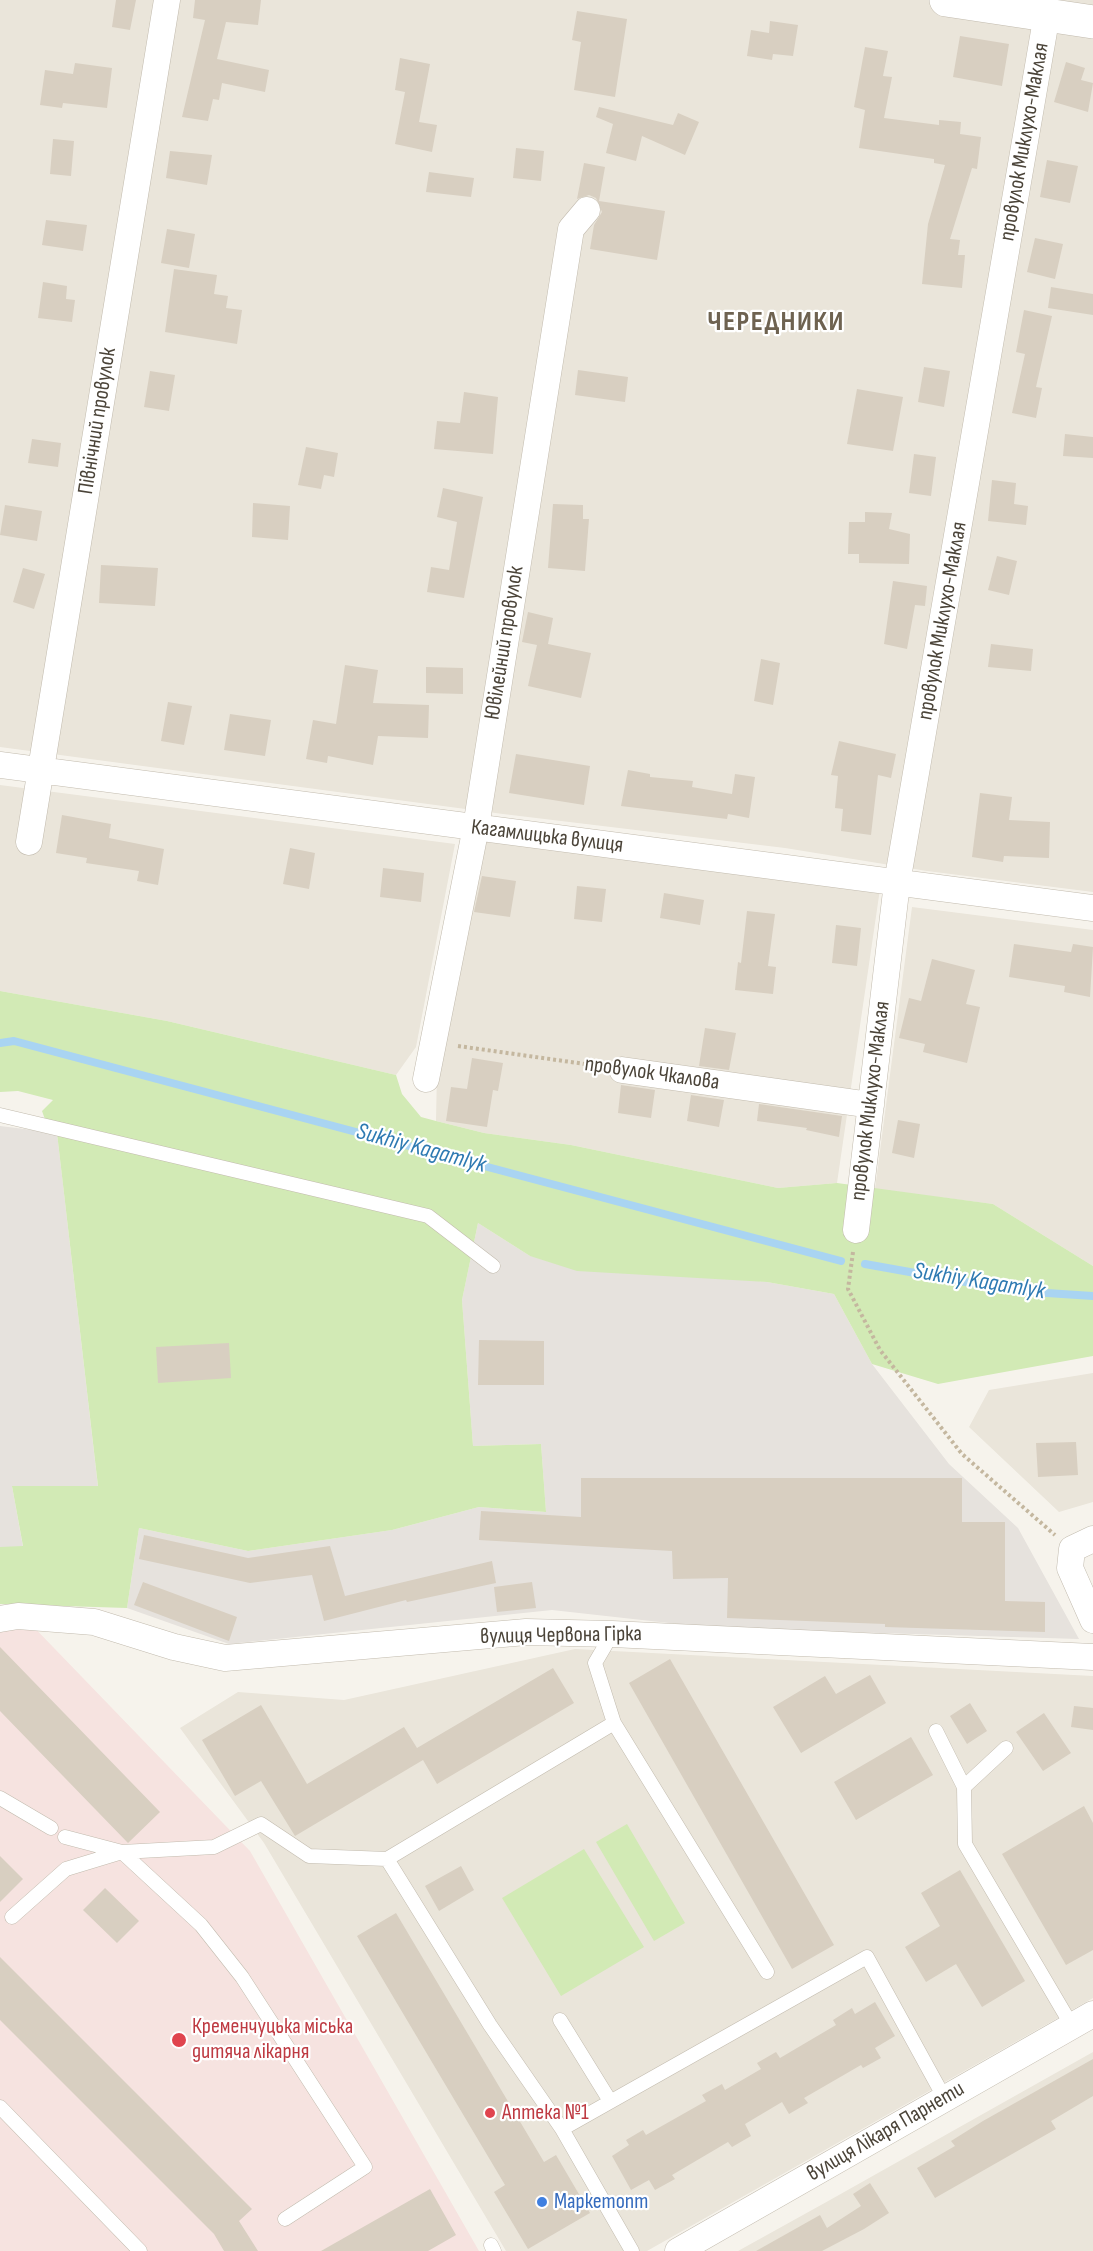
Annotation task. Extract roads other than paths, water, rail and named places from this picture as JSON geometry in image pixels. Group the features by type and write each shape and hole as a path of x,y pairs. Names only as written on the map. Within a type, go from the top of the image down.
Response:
{"street":[{"name":"Північний провулок","path":"29,842 167,0"},
{"path":"945,0 1093,22"},
{"name":"провулок Миклухо-Маклая","path":"856,1230 897,883 1047,14"},
{"name":"Ювілейний провулок","path":"426,1079 476,827 571,229 586,210"},
{"name":"Кагамлицька вулиця","path":"0,765 1093,908"},
{"name":"провулок Чкалова","path":"622,1070 871,1104"},
{"path":"1082,1544 1070,1568 1093,1620"},
{"name":"вулиця Червона Гірка","path":"0,1618 18,1616 94,1622 174,1647 225,1658 526,1632 1093,1657"},
{"name":"вулиця Лікаря Парнети","path":"678,2251 1082,2020"}],"lane":[{"path":"0,1115 428,1216 492,1266"},
{"path":"612,1634 595,1663 614,1723 767,1972"},
{"path":"12,1917 66,1869 122,1852 214,1848 261,1824 309,1856 387,1859 614,1723"},
{"path":"936,1731 964,1787 965,1844 1082,2020"},
{"path":"964,1787 1006,1748"},
{"path":"0,1798 51,1828"},
{"path":"65,1837 122,1852 201,1925 242,1977 365,2167 285,2219"},
{"path":"387,1859 490,2025 562,2129 632,2251"},
{"path":"562,2129 867,1958 945,2098"},
{"path":"560,2020 610,2101"},
{"path":"0,2107 140,2251"}],"waterway":[{"name":"Sukhiy Kagamlyk","path":"0,1043 14,1041 841,1261"},
{"name":"Sukhiy Kagamlyk","path":"865,1264 1016,1291 1093,1296"}],"place":[{"name":"Кременчуцька міська дитяча лікарня","path":"179,2040"},
{"name":"Аптека №1","path":"490,2113"},
{"name":"Маркетопт","path":"542,2202"}],"district":[{"name":"ЧЕРЕДНИКИ","path":"776,323"}]}
